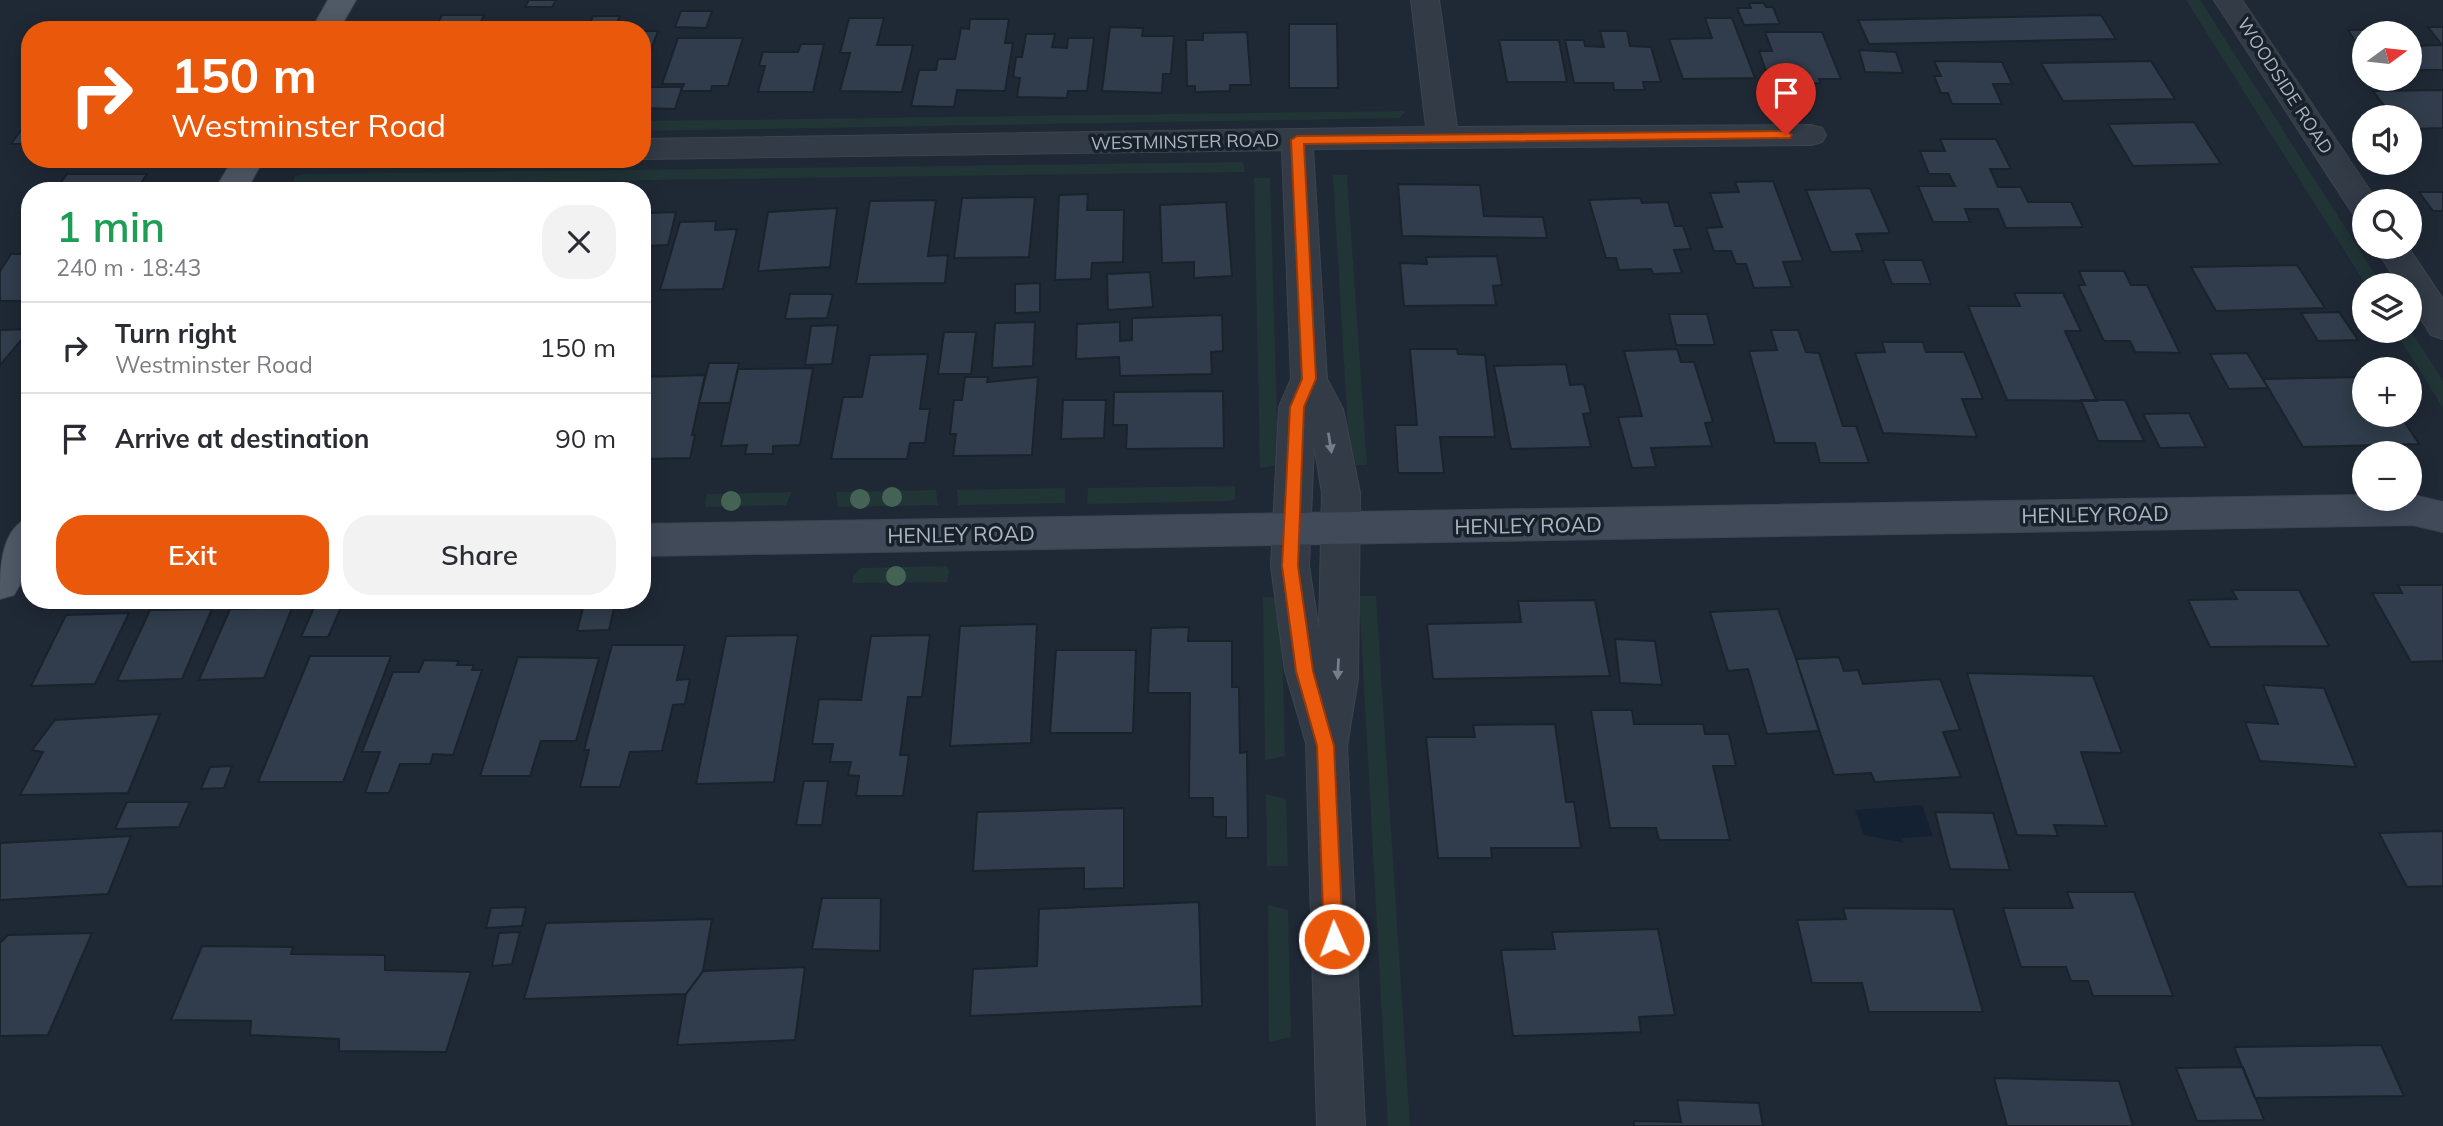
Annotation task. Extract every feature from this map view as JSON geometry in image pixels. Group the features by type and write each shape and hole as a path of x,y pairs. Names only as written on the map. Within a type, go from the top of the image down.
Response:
{"main road":[{"path":"330,21 342,0"},
{"path":"0,583 21,553"}],"street":[{"path":"1425,0 1443,137"},
{"name":"WOODSIDE ROAD","path":"2228,0 2353,189"},
{"name":"WESTMINSTER ROAD","path":"651,149 1443,137 1811,135"},
{"path":"1297,140 1309,379 1325,409 1341,493 1338,679 1326,746 1341,1126"},
{"path":"2399,259 2443,326"},
{"path":"1309,379 1297,407 1289,530 1292,587 1304,671 1326,746"},
{"name":"HENLEY ROAD","path":"651,540 2433,508"}],"shaded area":[{"path":"2186,0 2200,0 2352,238 2352,259 2365,259 2374,273 2358,273"},
{"path":"1406,111 1399,118 651,131 651,121"},
{"path":"1243,162 1245,172 512,182 293,182 295,176"},
{"path":"1333,175 1347,175 1367,465 1350,465"},
{"path":"1254,178 1270,178 1278,456 1277,465 1260,468"},
{"path":"2402,343 2419,343 2443,381 2443,408 2422,374 2422,357 2411,357"},
{"path":"1235,486 1235,499 1230,501 1087,504 1088,488"},
{"path":"1065,488 1065,503 958,505 957,490"},
{"path":"936,490 938,505 838,507 836,492"},
{"path":"792,492 786,505 705,507 707,494"},
{"path":"947,566 947,582 853,583 853,576 861,568"},
{"path":"1359,596 1376,596 1410,1126 1388,1126"},
{"path":"1263,597 1281,598 1285,756 1265,760"},
{"path":"1266,794 1286,799 1288,866 1267,866"},
{"path":"1268,905 1288,910 1291,1037 1269,1042"}],"water":[{"path":"1922,805 1933,836 1902,838 1904,843 1864,835 1855,810"}],"building":[{"path":"529,0 556,0 552,7 525,7"},
{"path":"1749,3 1764,3 1766,7 1773,7 1780,24 1744,25 1737,8 1751,8"},
{"path":"681,11 712,11 706,28 675,27"},
{"path":"442,15 484,15 481,21 439,21"},
{"path":"2101,15 2116,39 1869,44 1858,20"},
{"path":"593,16 620,16 618,21 591,21"},
{"path":"849,18 884,18 877,45 913,45 902,92 840,91 850,53 840,53"},
{"path":"1705,18 1732,18 1755,78 1683,79 1669,39 1712,38"},
{"path":"970,19 1009,19 1005,43 1013,43 1005,91 957,90 954,107 911,106 919,70 936,70 938,59 955,59 961,28 969,29"},
{"path":"1289,24 1337,24 1338,88 1289,88"},
{"path":"1110,27 1143,28 1142,36 1174,36 1171,74 1163,74 1162,93 1102,91"},
{"path":"2428,27 2443,27 2443,70 2422,70 2422,46 2442,45"},
{"path":"651,31 658,31 651,49"},
{"path":"1600,31 1627,31 1630,46 1651,47 1661,82 1643,82 1645,90 1614,90 1613,83 1574,83 1565,40 1584,40 1585,46 1604,47"},
{"path":"1247,32 1251,85 1230,85 1230,91 1195,92 1195,86 1187,86 1186,40 1203,40 1203,33"},
{"path":"1765,32 1822,32 1841,79 1819,79 1821,83 1779,84 1777,77 1768,77 1759,51 1772,51"},
{"path":"1026,34 1055,34 1052,47 1067,48 1068,38 1094,38 1087,91 1068,91 1067,98 1017,97 1020,78 1013,77 1016,57 1022,57"},
{"path":"678,38 743,38 728,86 712,86 711,91 681,91 684,84 662,84"},
{"path":"1499,40 1559,40 1567,82 1507,82"},
{"path":"801,44 824,44 813,92 758,92 765,66 759,66 763,52 798,52"},
{"path":"1859,50 1896,52 1903,73 1865,72"},
{"path":"1934,61 2002,62 2012,84 1993,84 2002,104 1952,104 1948,93 1941,93 1934,76 1941,76"},
{"path":"2151,61 2175,99 2063,101 2041,63"},
{"path":"651,87 682,87 675,109 651,108"},
{"path":"2443,90 2443,128 2422,129 2422,105 2384,105 2373,91 2422,91"},
{"path":"2194,122 2221,164 2133,166 2108,124"},
{"path":"21,130 21,144 11,144"},
{"path":"1940,139 1996,139 2011,169 1990,169 1998,187 2021,187 2028,202 2071,202 2083,227 2006,228 1998,209 1965,209 1970,222 1933,222 1918,186 1955,186 1949,174 1929,174 1920,151 1945,151"},
{"path":"67,174 147,174 142,182 61,182"},
{"path":"1773,181 1803,261 1783,262 1792,287 1754,288 1746,264 1736,264 1731,251 1714,251 1706,228 1722,227 1710,193 1739,192 1735,182"},
{"path":"1398,184 1480,185 1484,216 1543,217 1547,238 1402,236"},
{"path":"1870,188 1890,233 1856,234 1863,251 1831,252 1806,190"},
{"path":"2422,192 2443,192 2443,211 2433,211"},
{"path":"1088,194 1087,210 1124,210 1123,262 1092,263 1091,279 1055,280 1059,195"},
{"path":"1035,197 1029,257 954,258 962,198"},
{"path":"1640,198 1642,203 1668,202 1675,226 1683,226 1691,249 1674,250 1682,273 1653,274 1651,269 1619,270 1616,258 1606,258 1589,200"},
{"path":"936,200 928,256 948,255 945,283 856,284 870,201"},
{"path":"1226,202 1232,276 1194,278 1194,262 1162,263 1160,205"},
{"path":"837,208 830,267 758,271 768,212"},
{"path":"676,212 668,245 651,246 651,213"},
{"path":"716,221 715,230 737,229 723,289 660,290 680,222"},
{"path":"11,254 21,254 21,301 0,301 0,271"},
{"path":"1497,256 1502,285 1493,286 1496,305 1404,306 1400,263 1427,264 1426,257"},
{"path":"1883,260 1922,260 1931,284 1892,284"},
{"path":"2297,265 2325,308 2216,311 2191,267"},
{"path":"2079,271 2124,271 2131,285 2147,285 2180,353 2135,352 2130,341 2104,341 2078,285 2085,285"},
{"path":"1150,272 1153,307 1108,310 1107,274"},
{"path":"1040,283 1040,312 1015,313 1015,284"},
{"path":"2014,293 2063,293 2081,331 2065,331 2097,401 2007,400 1968,306 2020,306"},
{"path":"790,294 833,294 827,318 785,319"},
{"path":"2339,312 2352,331 2352,340 2318,341 2301,313"},
{"path":"1669,314 1707,314 1715,345 1676,345"},
{"path":"1222,315 1223,351 1211,352 1212,374 1120,376 1119,357 1076,359 1077,324 1120,322 1120,341 1132,340 1132,318"},
{"path":"1035,322 1033,366 992,368 995,323"},
{"path":"838,325 832,364 805,365 811,326"},
{"path":"21,329 21,340 0,365 0,330"},
{"path":"1771,330 1798,330 1806,352 1819,353 1843,426 1856,426 1869,463 1820,463 1815,443 1775,443 1749,351 1777,350"},
{"path":"944,332 976,332 971,374 938,374"},
{"path":"1882,342 1923,342 1926,352 1964,352 1983,399 1962,399 1977,437 1883,433 1855,353 1885,352"},
{"path":"1410,349 1457,349 1458,354 1485,355 1495,437 1440,437 1444,473 1398,473 1395,425 1417,425"},
{"path":"1677,349 1681,362 1694,362 1713,422 1705,423 1712,446 1651,448 1656,467 1632,468 1618,417 1642,416 1624,351"},
{"path":"2247,353 2268,388 2229,389 2210,354"},
{"path":"928,354 920,409 930,409 925,443 910,443 907,459 831,459 843,397 862,397 870,355"},
{"path":"709,363 739,363 730,403 699,403"},
{"path":"1566,364 1570,385 1584,384 1591,413 1583,414 1591,447 1511,449 1494,366"},
{"path":"813,368 800,445 773,446 773,454 745,454 747,445 721,446 738,369"},
{"path":"705,375 692,435 695,435 690,458 651,459 651,377"},
{"path":"965,377 988,377 987,382 1038,377 1032,455 953,456 956,434 950,434 954,400 962,400"},
{"path":"2352,377 2352,427 2408,427 2417,441 2352,441 2352,446 2303,447 2263,379"},
{"path":"1223,391 1224,448 1126,449 1127,425 1113,425 1114,392"},
{"path":"1063,400 1106,400 1104,438 1061,439"},
{"path":"2081,400 2125,400 2144,441 2098,441"},
{"path":"2189,413 2206,447 2160,448 2143,414"},
{"path":"2398,585 2443,585 2443,661 2411,662 2372,593 2402,593"},
{"path":"2232,590 2299,590 2329,646 2210,647 2188,600 2237,599"},
{"path":"1595,600 1610,676 1433,679 1427,624 1521,622 1518,601"},
{"path":"212,609 182,679 117,681 150,610"},
{"path":"230,609 292,609 264,678 199,680"},
{"path":"313,609 340,609 328,637 301,637"},
{"path":"583,609 614,609 609,630 577,631"},
{"path":"1778,609 1819,731 1767,734 1748,669 1728,671 1710,612"},
{"path":"129,613 95,684 31,686 66,615"},
{"path":"1037,624 1031,743 950,746 960,626"},
{"path":"1189,627 1188,641 1232,641 1232,687 1239,687 1240,753 1247,752 1248,838 1226,838 1226,817 1213,817 1213,798 1189,798 1190,693 1148,693 1151,628"},
{"path":"798,635 774,782 696,784 726,636"},
{"path":"930,635 922,697 908,697 900,755 909,755 903,796 856,796 859,776 848,775 851,762 830,762 833,744 812,744 819,699 861,700 871,636"},
{"path":"1615,639 1655,641 1662,685 1620,683"},
{"path":"612,645 685,645 677,680 690,679 685,704 673,705 662,751 630,752 620,787 580,787 589,750 584,750"},
{"path":"1056,650 1136,650 1133,733 1050,733"},
{"path":"310,656 391,656 343,782 258,782"},
{"path":"518,657 599,658 576,741 541,741 530,776 480,776"},
{"path":"1839,657 1844,671 1858,670 1863,684 1940,679 1960,730 1943,732 1961,777 1875,782 1871,773 1834,775 1796,659"},
{"path":"424,660 459,661 457,665 474,665 472,670 482,670 453,755 433,754 430,764 400,764 389,793 365,793 380,752 362,752 393,672 419,672"},
{"path":"1967,673 2093,676 2122,753 2081,752 2106,826 2054,825 2058,836 2017,835"},
{"path":"2263,685 2324,688 2356,767 2260,761 2245,722 2278,724"},
{"path":"1591,710 1632,710 1634,724 1703,724 1705,734 1729,734 1736,766 1713,766 1730,840 1659,840 1656,828 1610,828"},
{"path":"160,714 128,793 20,795 43,752 32,750 55,720"},
{"path":"1555,724 1566,802 1574,802 1581,848 1491,848 1492,858 1438,858 1426,737 1475,737 1473,725"},
{"path":"232,766 224,788 201,789 210,767"},
{"path":"804,781 828,781 822,825 796,825"},
{"path":"127,802 190,802 179,827 115,829"},
{"path":"1124,808 1124,888 1084,889 1084,868 973,871 977,812"},
{"path":"1935,812 1993,813 2010,870 1950,869"},
{"path":"2443,831 2443,886 2407,887 2379,833"},
{"path":"131,836 108,894 0,900 0,843"},
{"path":"2067,892 2134,892 2173,996 2093,996 2088,981 2071,981 2066,967 2021,967 2003,908 2073,908"},
{"path":"822,898 881,898 880,951 812,949"},
{"path":"1199,902 1202,1006 970,1016 973,969 1037,966 1039,909"},
{"path":"526,907 522,926 486,928 491,908"},
{"path":"1843,908 1953,909 1983,1012 1869,1012 1862,983 1812,983 1797,920 1846,919"},
{"path":"712,919 703,971 686,994 524,999 546,923"},
{"path":"1658,929 1675,1015 1639,1017 1641,1032 1513,1036 1501,950 1555,949 1552,932"},
{"path":"520,932 512,964 492,966 499,933"},
{"path":"92,933 48,1035 0,1036 0,943 8,935"},
{"path":"202,946 293,947 291,954 385,955 385,970 471,972 446,1052 339,1051 339,1039 250,1035 251,1021 171,1020"},
{"path":"805,967 795,1040 677,1045 686,994 703,971"},
{"path":"2381,1045 2404,1096 2255,1098 2234,1047"},
{"path":"2243,1067 2264,1120 2197,1121 2176,1068"},
{"path":"1994,1078 2119,1081 2133,1126 2007,1126"},
{"path":"1677,1100 1759,1103 1763,1126 1634,1126 1634,1121 1681,1122"}],"route":[{"path":"1334,939 1326,746 1304,671 1290,566 1289,530 1297,407 1309,379 1297,140 1786,135"}]}
